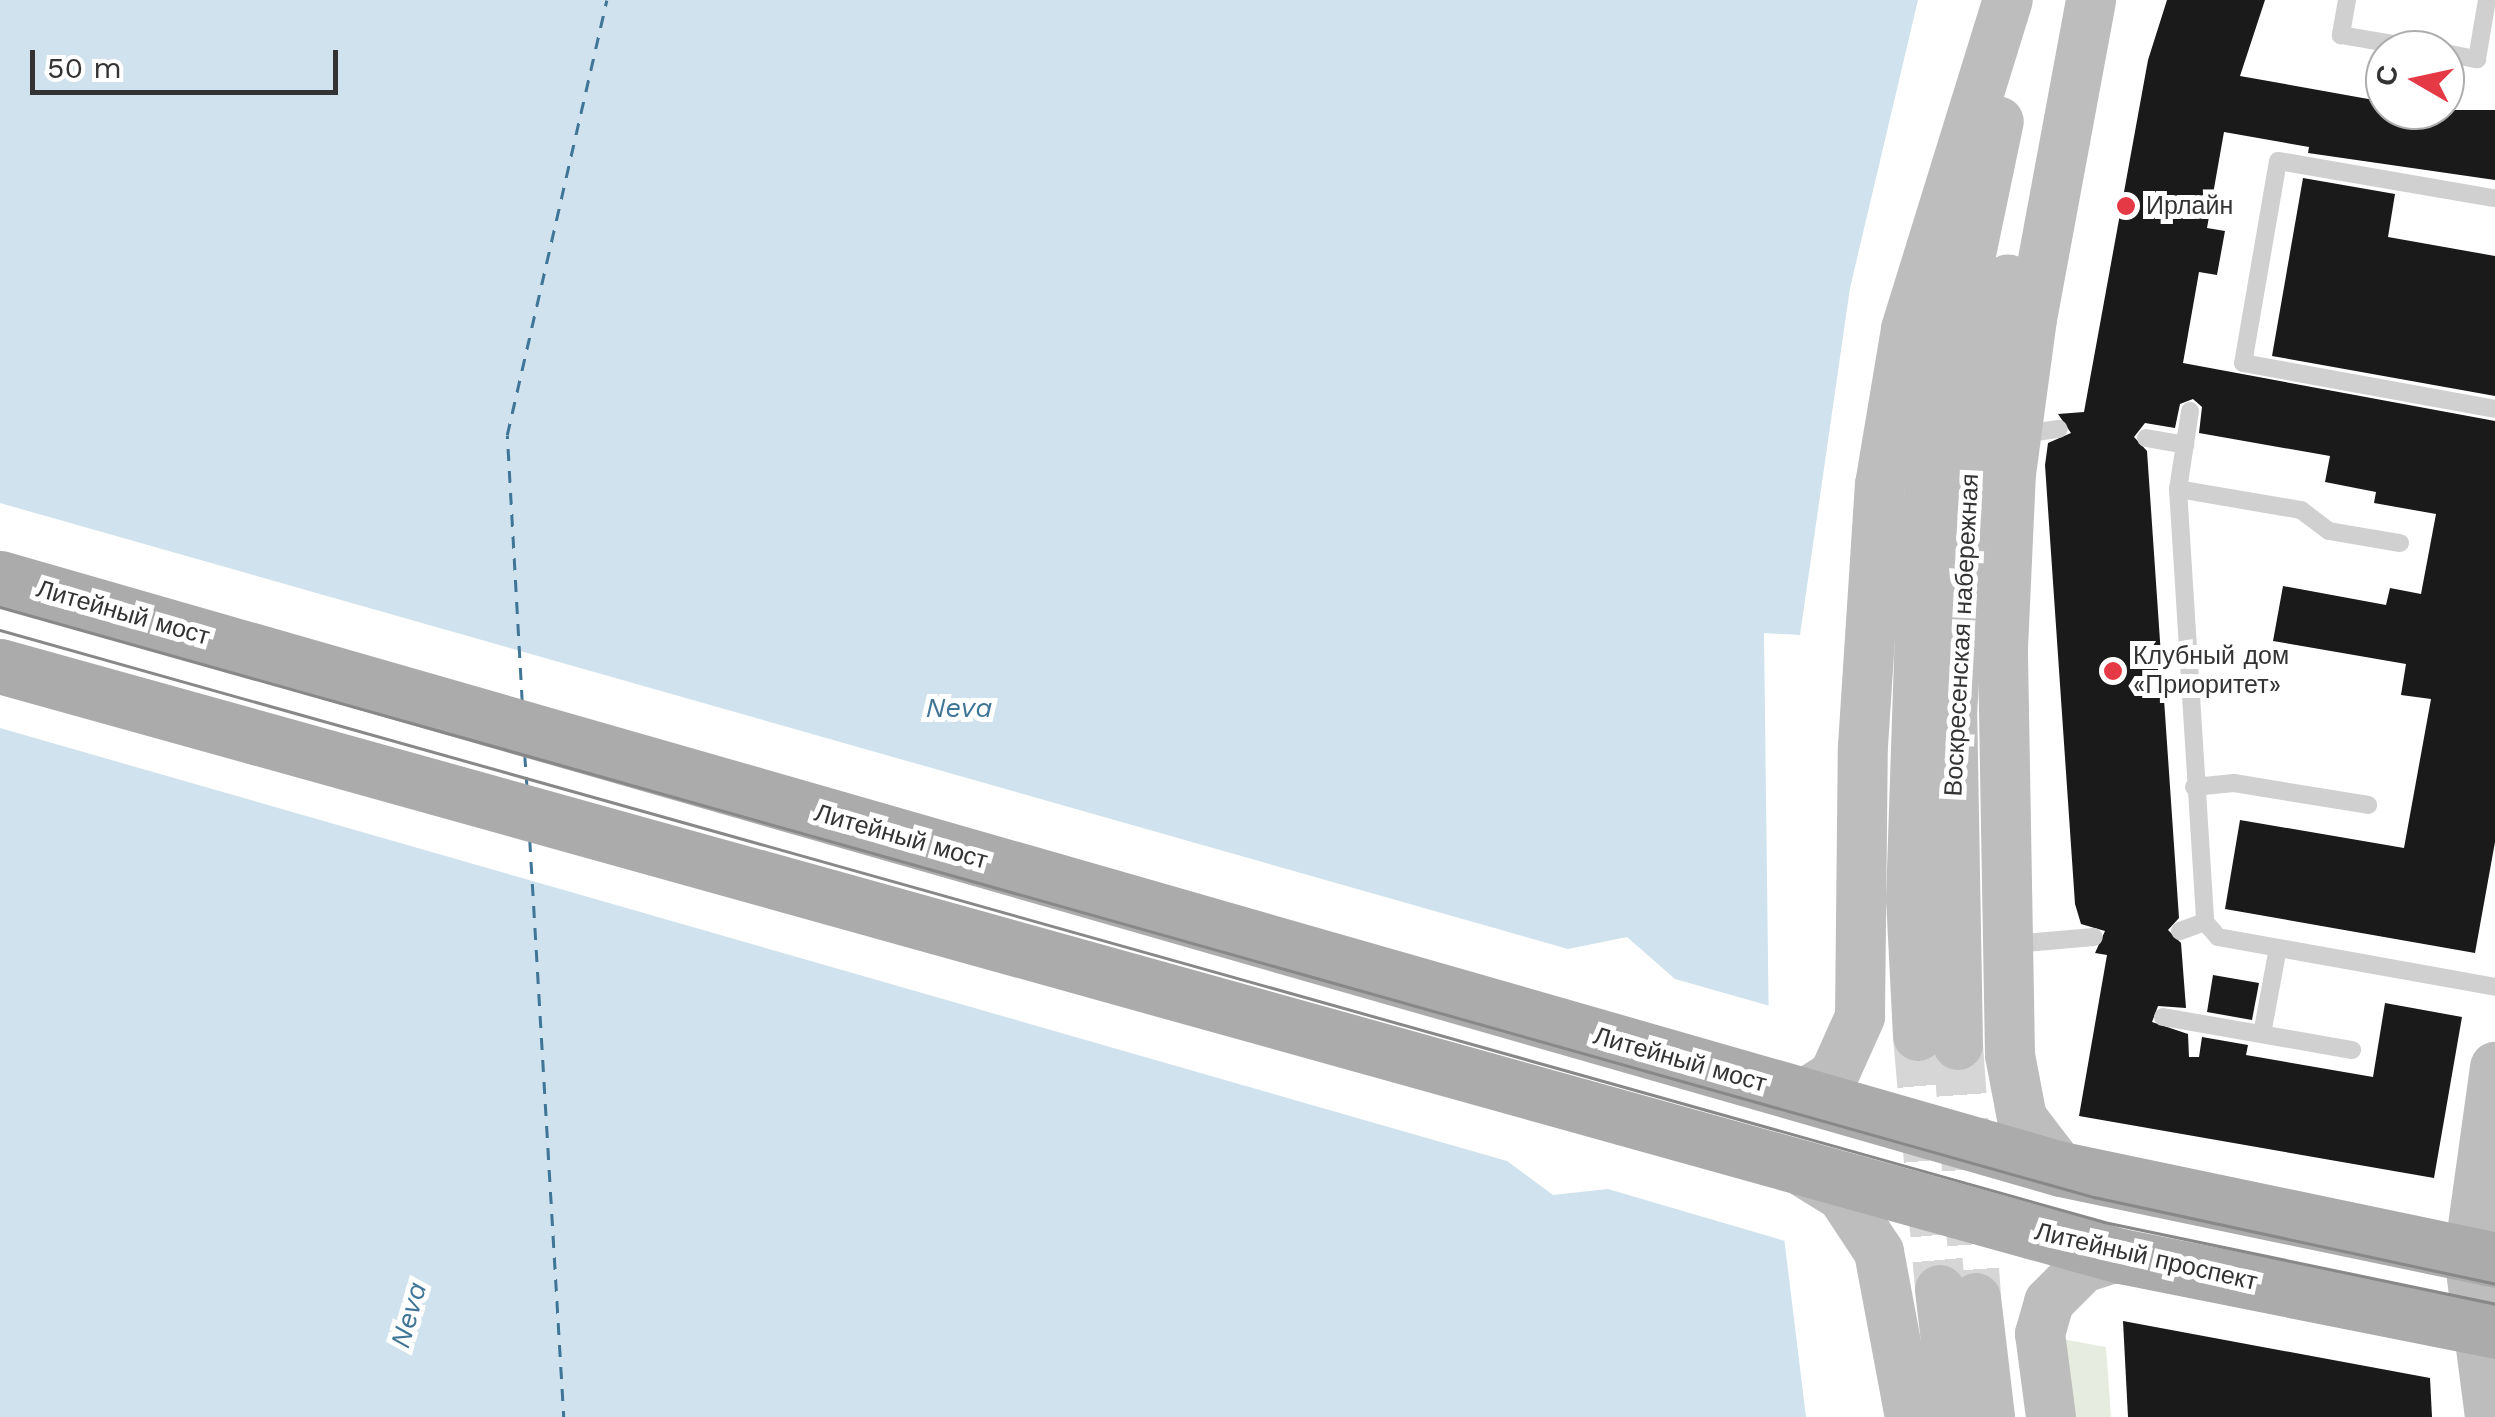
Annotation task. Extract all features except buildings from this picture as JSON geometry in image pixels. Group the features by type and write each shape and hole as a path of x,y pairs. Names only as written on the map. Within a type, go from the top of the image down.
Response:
{"main road":[{"path":"1803,1095 1834,1076 1860,1017 1863,746 1880,485 1906,329 2008,0"},
{"name":"Воскресенская набережная","path":"2029,0 1974,222 1938,416 1922,564 1910,900 1938,1040 1952,714 1973,453 2018,234 2088,0"},
{"path":"2061,1169 2038,1145 2015,1091 2008,944 2003,648 2038,432 2088,0"},
{"name":"Литейный мост","path":"0,578 1803,1095"},
{"path":"0,666 1800,1170 1842,1196 1879,1252 1910,1417"},
{"path":"2490,1417 2482,1258 2495,1067"},
{"path":"1803,1095 2061,1169 2482,1258"},
{"name":"Литейный проспект","path":"1800,1170 2120,1256 2484,1328"},
{"path":"2051,1417 2040,1334 2049,1302 2084,1268 2120,1256"},
{"path":"1955,1417 1958,1294 1990,1417"}],"lane":[{"path":"2347,0 2341,35 2365,39"},
{"path":"2465,57 2477,59 2487,0"},
{"path":"2493,198 2278,162 2243,363 2495,409"},
{"path":"2190,411 2178,489 2205,922 2218,938 2495,987"},
{"path":"2146,438 2185,445"},
{"path":"2178,489 2301,510 2329,531 2400,543"},
{"path":"2194,787 2234,783 2368,805"},
{"path":"2180,931 2205,922"},
{"path":"2008,944 2094,937"},
{"path":"2262,1034 2278,948"},
{"path":"2162,1017 2352,1050"}],"shaded area":[{"path":"2056,1338 2106,1347 2111,1417 2068,1417"}],"water":[{"name":"Neva","path":"0,0 1918,0 1850,288 1800,635 1764,633 1770,1123 1806,1417 0,1417"}],"pier":[{"path":"0,503 1568,949 1627,937 1675,979 1770,1006 1785,1241 1608,1189 1553,1195 1507,1161 0,728"}],"ferry route":[{"path":"522,702 507,435 607,0"},
{"path":"525,755 527,787"},
{"path":"530,840 564,1417"}],"tunnel":[{"path":"1918,1036 1940,1290"},
{"path":"1958,1045 1976,1298"}],"tram line":[{"path":"0,607 2094,1197 2495,1284"},
{"path":"0,630 2104,1222 2495,1304"}],"place":[{"name":"Ирлайн","path":"2126,206"},
{"name":"Клубный дом «Приоритет»","path":"2113,671"}]}
